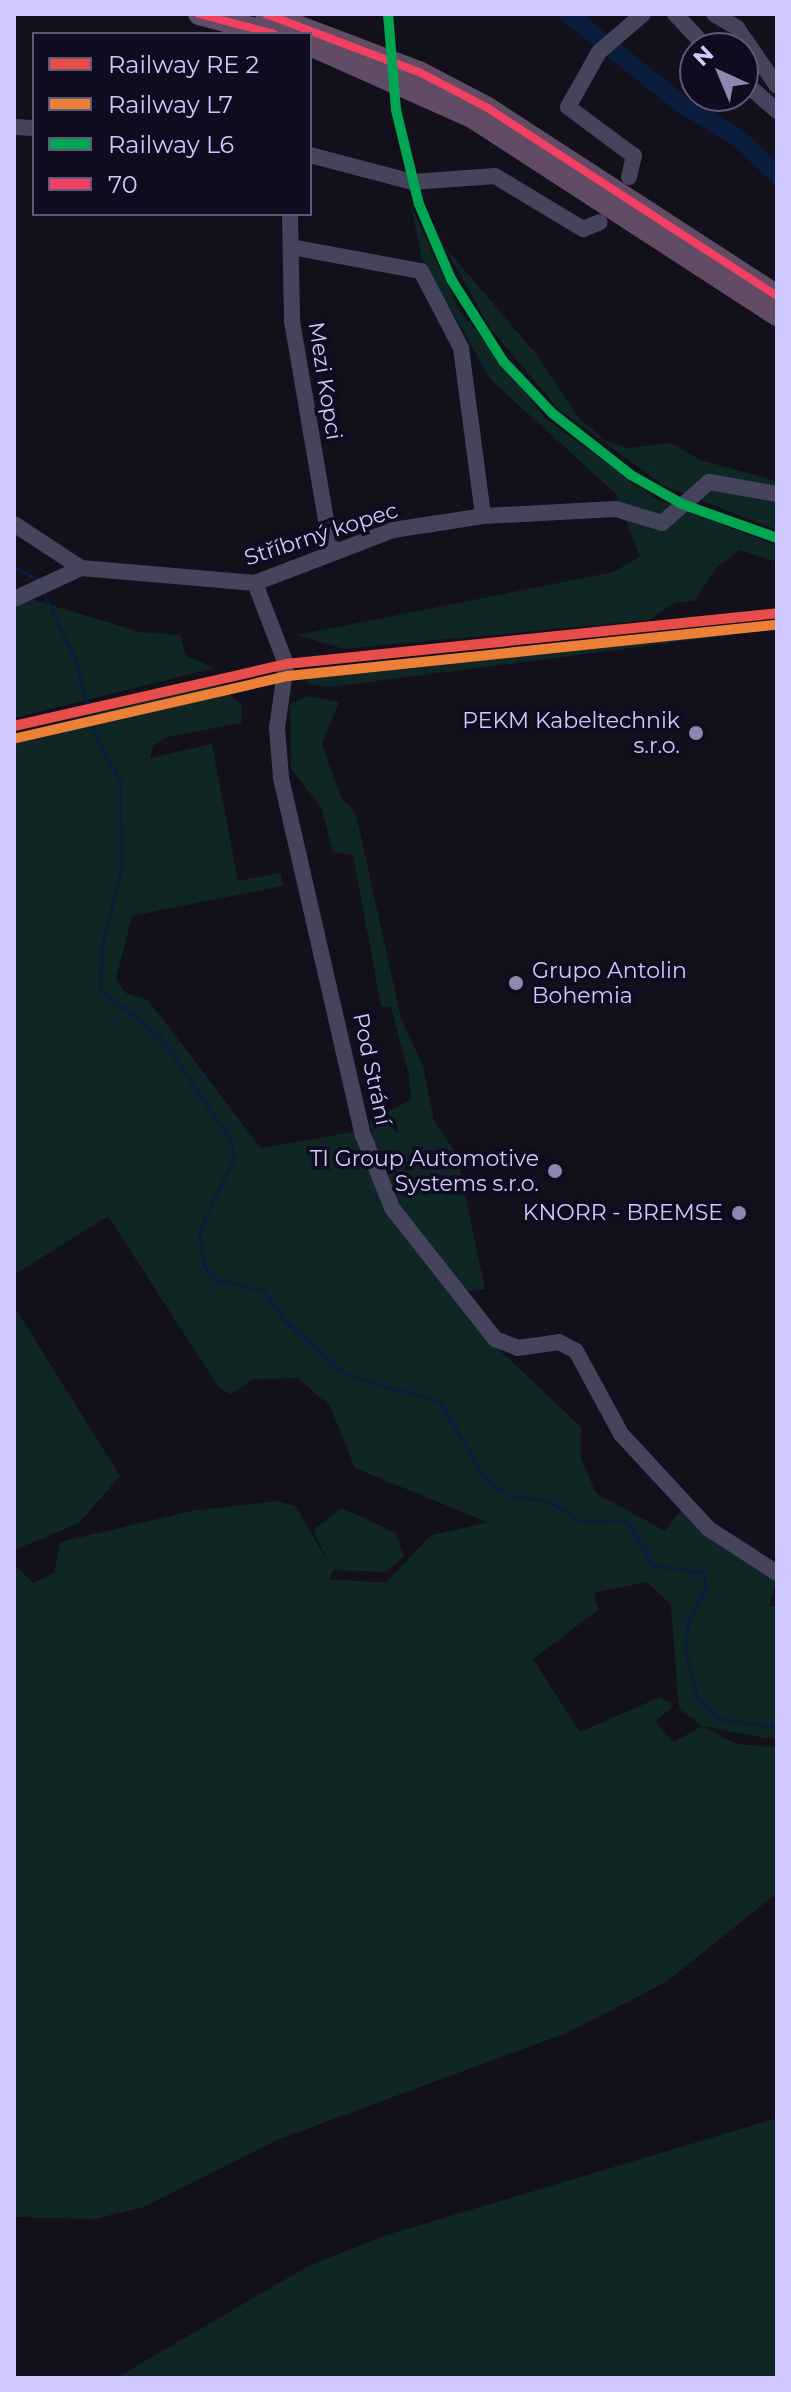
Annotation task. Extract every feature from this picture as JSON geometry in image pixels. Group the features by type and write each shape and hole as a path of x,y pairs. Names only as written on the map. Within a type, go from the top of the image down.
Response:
{"highway":[{"path":"199,14 266,32"},
{"path":"266,14 419,72 494,112 777,296"},
{"path":"312,46 472,117 777,315"}],"street":[{"path":"629,177 634,156 568,107 599,52 643,14"},
{"path":"675,14 692,32"},
{"path":"714,14 737,28 777,86"},
{"path":"759,95 777,111"},
{"path":"312,156 412,182 495,176 583,229 600,222"},
{"name":"Mezi Kopci","path":"290,216 292,321 332,554"},
{"path":"291,247 421,271 461,348 483,516"},
{"name":"Stříbrný kopec","path":"81,568 221,583 255,583 393,530 483,516 616,509 662,523 709,482 777,494"},
{"path":"14,524 81,568 14,599"},
{"name":"Pod Strání","path":"255,583 286,664 277,728 281,778 363,1135 392,1208 495,1339 518,1348 559,1342 576,1351 621,1434 709,1529 777,1573"}],"green space":[{"path":"411,206 458,308 546,419 656,499 777,546 777,562 740,550 717,567 694,601 675,602 649,620 344,649 297,635 614,572 640,556 615,493 491,380 422,259"},
{"path":"444,246 537,355 579,418 606,441 628,448 671,443 700,460 777,481 777,530 664,486 557,408 490,328"},
{"path":"31,599 140,632 180,635 186,656 215,668 14,718 14,604"},
{"path":"777,621 777,629 330,687 308,684 303,669"},
{"path":"218,683 242,706 241,723 167,737 153,746 150,758 212,744 238,881 281,873 283,886 132,916 116,979 126,993 148,1000 261,1148 353,1132 429,1265 473,1325 581,1427 581,1458 596,1493 665,1531 683,1508 777,1578 769,1607 777,1605 777,1740 702,1726 737,1744 777,1747 777,1893 666,1982 569,2032 277,2140 144,2207 94,2219 14,2217 14,1564 33,1583 54,1573 60,1542 192,1511 276,1501 296,1506 330,1566 313,1530 342,1508 396,1533 404,1556 387,1572 333,1570 329,1579 386,1583 430,1536 487,1522 355,1468 330,1406 298,1378 253,1379 230,1395 218,1386 108,1216 14,1275 14,734","holes":["647,1582 671,1605 679,1709 702,1726 674,1742 655,1722 673,1706 660,1697 580,1732 533,1659 599,1609 593,1593"]},
{"path":"307,696 339,702 322,744 341,797 356,814 401,1018 423,1066 434,1120 457,1155 485,1289 463,1292 399,1209 375,1153 370,1120 411,1100 409,1076 391,1007 381,1006 353,855 333,852 321,807 291,769 290,704"},
{"path":"14,1306 120,1476 79,1523 14,1550"},
{"path":"777,2118 777,2378 116,2378 310,2265 387,2235"}],"waterway":[{"path":"568,14 683,105 740,139 777,175"},
{"path":"14,567 40,581"},
{"path":"44,593 75,660 97,741 120,781 121,870 102,945 100,989 161,1038 231,1141 234,1158 199,1231 204,1266 218,1280 264,1291 285,1321 347,1375 439,1401 483,1475 502,1492"},
{"path":"509,1496 547,1500 580,1521 627,1520 652,1565 703,1572 706,1588 688,1622 685,1652 698,1699 719,1719 777,1727"}],"transit line":[{"name":"70","path":"199,14 266,32"},
{"name":"70","path":"266,14 419,72 486,107 777,296"},
{"path":"14,726 286,664 777,613"}],"rail line":[{"name":"L6","path":"388,14 396,110 419,204 451,279 503,361 552,413 631,475 682,504 777,538"},
{"name":"L7","path":"17,738 288,676 777,625"}],"place":[{"name":"PEKM Kabeltechnik s.r.o.","path":"696,733"},
{"name":"Grupo Antolin Bohemia","path":"516,983"},
{"name":"TI Group Automotive Systems s.r.o.","path":"555,1171"},
{"name":"KNORR - BREMSE","path":"739,1213"}]}
